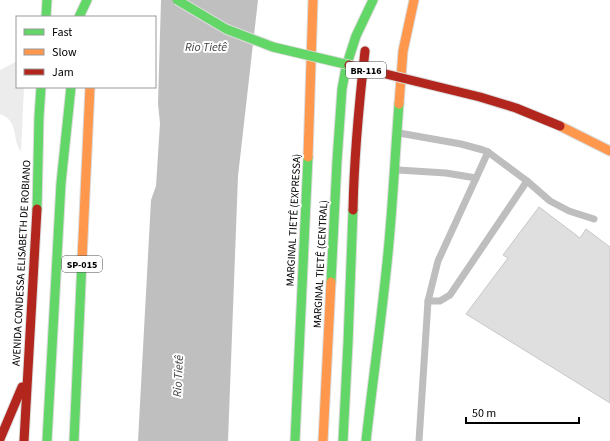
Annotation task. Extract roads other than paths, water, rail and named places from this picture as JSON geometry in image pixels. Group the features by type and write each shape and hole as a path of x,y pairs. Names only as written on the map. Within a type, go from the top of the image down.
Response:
{"highway":[{"path":"46,16 47,0"},
{"name":"BR-116","path":"177,0 226,28 273,47 480,97 516,108 560,126 610,151"},
{"name":"MARGINAL TIETÊ (EXPRESSA)","path":"295,441 313,0"},
{"path":"366,441 388,253 403,52 414,0"},
{"path":"80,16 92,2"},
{"path":"343,441 354,166 360,94 372,4"},
{"name":"MARGINAL TIETÊ (CENTRAL)","path":"323,441 342,89 346,67 356,36 372,4"},
{"name":"AVENIDA CONDESSA ELISABETH DE ROBIANO","path":"24,441 37,202 41,88"},
{"path":"47,441 61,183 70,88"},
{"name":"SP-015","path":"74,441 90,88"},
{"path":"383,210 388,181 395,170"},
{"path":"0,439 28,372"}],"lane":[{"path":"396,132 461,144 488,152 527,181 550,201 569,211 594,219"},
{"path":"419,441 428,301 438,261 488,152"},
{"path":"395,170 446,173 476,178"},
{"path":"428,301 440,301 450,296 527,181"}],"water":[{"name":"Rio Tietê","path":"161,0 258,0 238,176 228,441 138,441 151,200 156,186 160,123 158,104"}]}
